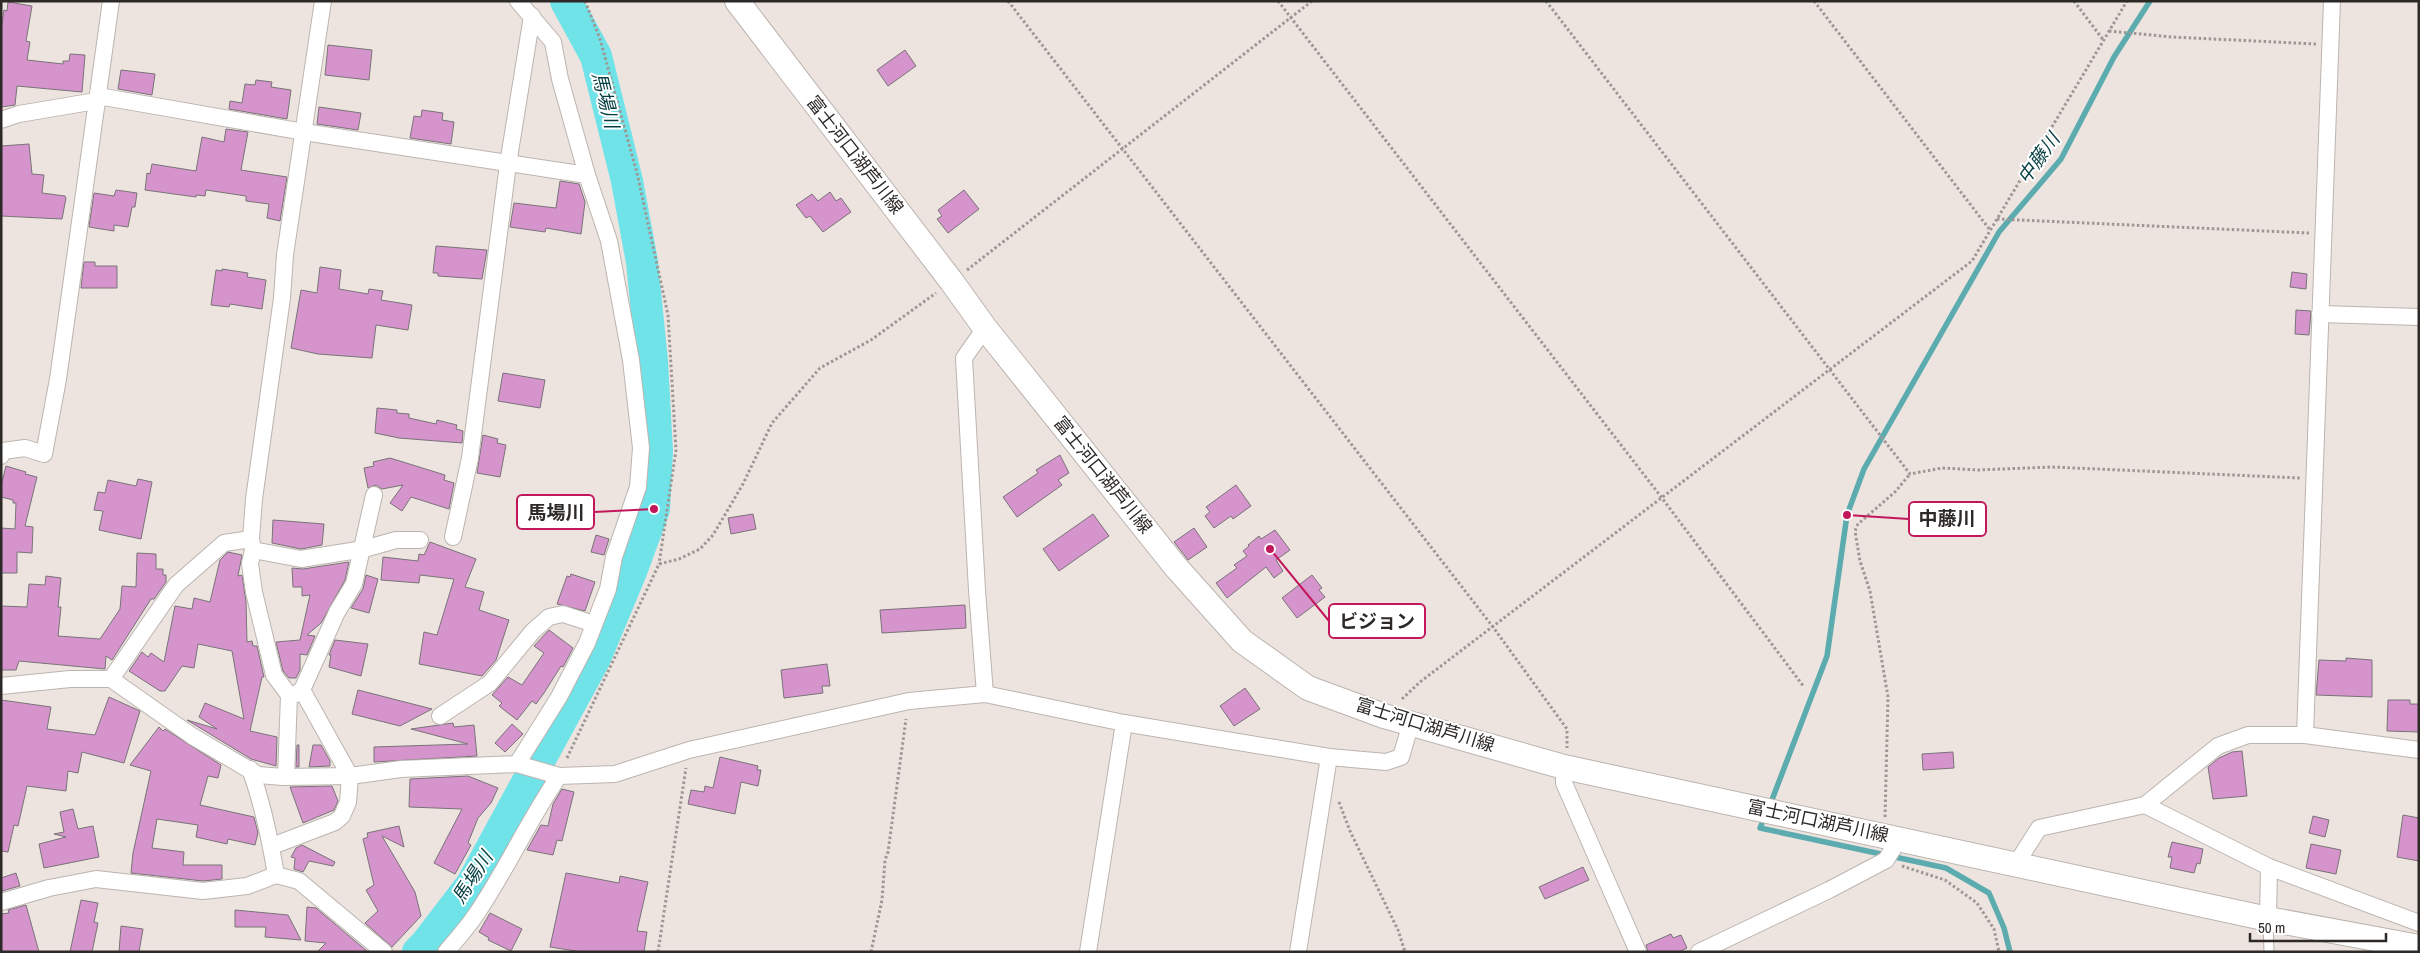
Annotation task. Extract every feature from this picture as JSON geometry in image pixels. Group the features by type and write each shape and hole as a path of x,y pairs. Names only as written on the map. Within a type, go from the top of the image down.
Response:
{"main road":[{"name":"富士河口湖芦川線","path":"737,1 952,282 985,328 1175,566 1242,641 1308,688 1384,716 1564,767 1890,836 2268,920 2419,947"}],"street":[{"path":"1,456 3,451 25,448 44,454 58,379 111,1"},
{"path":"272,846 321,829 342,816 348,802 350,776 296,692 274,675 254,592 250,564 254,499 282,298 286,256 323,1"},
{"path":"517,764 559,697 594,624 608,589 614,557 638,487 641,448 631,360 609,241 587,175 560,80 553,42 518,1"},
{"path":"2305,735 2332,1"},
{"path":"453,537 470,458 508,164 532,16"},
{"path":"1,120 19,114 104,97 304,132 587,175"},
{"path":"2320,314 2419,317"},
{"path":"985,328 964,358 976,590 985,694"},
{"path":"286,777 296,692 337,612 354,584 364,549 374,495"},
{"path":"111,678 176,585 224,543 252,545 301,559 364,549 396,540 420,540"},
{"path":"440,716 490,683 533,631 549,617 563,614 594,624"},
{"path":"1,686 111,678 192,736 258,775 286,777 350,776 400,769 517,764 555,775 615,774 689,750 908,701 985,694 1328,764 1386,762 1401,757 1411,723"},
{"path":"1088,952 1124,723"},
{"path":"2016,864 2039,828 2145,805 2218,746 2248,735 2305,735 2419,750"},
{"path":"1298,952 1328,764"},
{"path":"1564,767 1564,783 1638,952"},
{"path":"250,769 259,793 272,846 276,875"},
{"path":"446,952 475,916 524,836 536,809 555,775"},
{"path":"2145,805 2269,867 2419,923"},
{"path":"1699,952 1829,890 1886,860 1894,847 1890,836"},
{"path":"2268,920 2269,867"},
{"path":"1,902 49,888 96,879 203,891 247,886 276,875 299,881 382,951"}],"lane":[{"path":"2268,920 2268,952"}],"path":[{"path":"555,775 659,564 676,450 668,314 637,173 600,39 585,1"},
{"path":"1008,1 1493,626 1567,729 1564,767"},
{"path":"1278,1 1662,498 1804,687"},
{"path":"659,564 678,559 700,549 713,535 743,484 772,422 820,368 871,340 952,282 1312,1"},
{"path":"1546,1 1910,474"},
{"path":"1814,1 1990,230"},
{"path":"2074,1 2104,40"},
{"path":"1384,716 1420,682 1972,261 2127,1"},
{"path":"2109,31 2172,38 2330,44"},
{"path":"1997,219 2323,233"},
{"path":"1890,836 1888,697 1870,591 1860,561 1855,531 1858,524 1895,492 1910,474 1942,468 1978,470 2052,467 2314,478"},
{"path":"871,952 882,900 885,860 888,852 908,701"},
{"path":"658,952 689,750"},
{"path":"1328,764 1350,830 1398,930 1405,952"},
{"path":"1886,860 1945,880 1977,903 1994,928 1999,952"}],"building":[{"path":"8,2 32,6 26,41 30,42 27,60 63,64 63,61 69,61 70,54 85,55 82,92 17,86 15,105 1,107 1,29 4,10 7,11"},
{"path":"328,45 372,50 369,80 325,75"},
{"path":"905,50 916,66 888,86 877,70"},
{"path":"121,70 155,74 152,95 118,89"},
{"path":"256,80 272,82 271,87 291,90 287,119 229,109 230,101 242,103 245,84 255,85"},
{"path":"319,107 361,113 358,130 317,124"},
{"path":"422,110 443,113 442,120 454,122 451,144 410,138 414,116 421,117"},
{"path":"226,129 248,132 241,170 287,177 280,221 267,218 269,204 246,201 246,196 206,190 205,196 196,195 196,197 145,190 147,173 150,174 152,164 196,171 202,137 224,142"},
{"path":"29,144 32,174 44,175 42,193 65,196 66,198 62,219 1,216 1,146"},
{"path":"560,181 579,184 585,202 581,234 546,228 545,232 510,227 514,203 556,208"},
{"path":"116,190 137,193 135,207 132,207 128,227 114,225 114,231 89,227 94,193 114,196"},
{"path":"964,190 979,209 948,233 937,219 942,216 938,210"},
{"path":"830,192 836,201 841,198 851,212 823,232 810,216 806,218 796,205 812,194 818,201"},
{"path":"436,246 487,250 482,279 438,276 438,273 433,273"},
{"path":"84,262 95,262 95,266 117,266 117,288 81,288"},
{"path":"320,267 341,270 339,289 368,294 369,289 383,291 381,300 412,305 408,330 376,325 372,358 318,354 291,348 301,290 317,293"},
{"path":"222,269 248,273 247,277 266,280 262,309 230,304 229,307 211,305 216,270 222,271"},
{"path":"2292,272 2307,274 2306,289 2290,287"},
{"path":"2296,310 2311,311 2309,335 2295,334"},
{"path":"503,373 545,380 540,408 498,401"},
{"path":"377,408 397,410 397,413 409,414 409,418 436,424 437,420 457,425 456,429 463,431 462,443 399,438 375,433"},
{"path":"483,435 498,439 497,443 506,445 500,477 477,473"},
{"path":"1060,455 1069,473 1058,480 1062,485 1017,517 1003,497 1038,473 1036,470"},
{"path":"390,458 445,475 444,480 454,483 449,509 411,497 402,511 390,503 403,485 382,489 376,485 368,488 364,468 374,466 373,462"},
{"path":"6,466 37,477 25,526 33,527 32,553 17,552 17,573 1,573 1,528 15,529 16,503 13,503 13,500 1,497 1,486"},
{"path":"138,479 152,482 141,539 99,530 103,511 94,510 98,492 105,493 108,480 136,486"},
{"path":"1236,485 1251,506 1233,519 1231,516 1214,528 1205,516 1210,512 1206,507"},
{"path":"753,514 756,529 731,534 728,518"},
{"path":"1093,514 1109,536 1059,571 1043,549"},
{"path":"273,520 324,524 322,545 301,549 272,543"},
{"path":"1194,528 1207,547 1188,560 1174,542"},
{"path":"1275,530 1290,550 1276,560 1283,571 1274,578 1266,567 1227,598 1216,583 1237,568 1234,565 1247,556 1243,551 1248,545 1259,536 1261,539"},
{"path":"596,535 609,539 604,555 591,552"},
{"path":"430,542 476,559 465,587 484,592 479,610 509,620 496,660 482,676 419,664 424,632 437,635 454,579 420,575 419,583 381,580 383,557 418,561 419,554 424,555"},
{"path":"228,552 242,555 238,576 242,575 246,602 247,642 252,641 253,646 257,646 264,677 262,677 250,731 277,737 276,766 251,759 187,720 217,729 199,717 205,703 244,719 232,651 198,644 194,668 182,666 165,691 160,691 129,671 142,652 148,657 151,653 164,662 175,606 192,609 194,598 210,602 220,560"},
{"path":"137,553 156,554 156,569 163,569 163,575 166,575 166,582 154,599 151,599 112,660 106,656 105,669 19,661 16,670 1,670 1,606 27,607 29,584 45,585 46,576 61,578 58,636 100,639 120,609 122,586 136,587"},
{"path":"349,562 345,580 321,623 307,635 315,636 307,655 300,654 300,670 296,678 289,678 283,671 276,642 300,640 310,595 302,596 302,587 293,587 292,568 303,569"},
{"path":"571,574 595,582 585,611 557,604 567,576 570,577"},
{"path":"366,575 378,579 369,613 351,608 363,589"},
{"path":"1312,575 1322,588 1319,590 1325,597 1297,618 1282,598"},
{"path":"965,605 966,628 882,633 880,610"},
{"path":"549,630 573,648 563,667 561,666 536,704 532,701 517,720 499,706 502,703 492,695 508,677 522,685 544,653 534,646"},
{"path":"335,640 368,644 361,676 329,667 331,655 329,655"},
{"path":"2346,658 2372,660 2372,697 2316,695 2319,660 2346,661"},
{"path":"827,664 830,686 822,686 823,693 784,698 781,670"},
{"path":"1245,688 1260,709 1234,726 1220,706"},
{"path":"358,690 432,709 400,726 352,714"},
{"path":"109,697 140,711 124,763 82,752 78,773 68,771 66,791 27,786 18,826 14,825 8,852 1,851 1,700 51,707 47,729 95,735"},
{"path":"2388,700 2410,700 2410,704 2419,704 2419,732 2387,731"},
{"path":"453,723 454,727 474,725 477,756 374,762 374,747 468,744 411,729"},
{"path":"512,724 523,734 505,752 495,743"},
{"path":"159,727 221,765 218,778 208,776 200,805 254,817 258,833 255,845 228,839 227,844 196,837 198,825 157,819 152,848 184,852 183,865 222,865 222,879 203,881 131,873 133,853 151,771 130,765"},
{"path":"297,745 299,745 299,767 296,767"},
{"path":"313,745 321,745 330,761 330,766 309,767"},
{"path":"2242,751 2247,796 2213,799 2208,767 2219,758 2232,752"},
{"path":"1953,752 1954,768 1923,770 1922,754"},
{"path":"720,757 758,766 757,770 761,770 758,786 741,782 735,814 688,804 691,790 704,792 705,786 713,788"},
{"path":"468,776 498,788 491,803 478,818 468,843 471,845 455,874 434,863 462,809 409,807 410,779"},
{"path":"332,786 338,801 334,810 303,823 290,787"},
{"path":"562,789 574,792 562,841 557,840 553,855 527,850 541,825 548,826 553,804"},
{"path":"73,809 78,829 93,826 99,857 44,868 39,844 66,837 54,834 64,832 60,812"},
{"path":"2403,815 2419,818 2419,861 2397,857"},
{"path":"2313,816 2329,820 2325,837 2309,833"},
{"path":"399,826 404,847 382,836 415,892 421,916 392,947 365,923 378,911 366,890 374,885 363,839 368,837 367,833"},
{"path":"2172,842 2203,849 2200,864 2197,863 2194,873 2170,868 2172,857 2168,857"},
{"path":"2311,844 2341,850 2336,874 2306,868"},
{"path":"302,845 335,862 333,866 309,861 303,872 294,869 295,858 291,857 296,848"},
{"path":"1583,867 1589,880 1545,899 1539,887"},
{"path":"16,873 20,886 2,891 1,878"},
{"path":"566,873 619,883 620,876 648,882 637,931 647,932 644,952 582,952 550,947"},
{"path":"81,900 98,903 94,922 98,923 92,952 70,952"},
{"path":"26,905 39,952 1,952 1,914 9,913 8,910"},
{"path":"307,907 316,908 368,952 317,952 326,943 305,941"},
{"path":"235,910 288,915 301,940 265,937 266,927 235,927"},
{"path":"490,913 522,929 511,951 488,940 489,938 479,932"},
{"path":"121,926 143,929 139,952 119,952"},
{"path":"1671,934 1673,938 1681,935 1687,948 1679,952 1648,952 1646,945"}],"waterway":[{"name":"馬場川","path":"418,952 472,884 595,658 632,569 654,509 657,451 652,361 642,262 627,181 596,56 566,1"},
{"name":"中藤川","path":"1770,805 1827,656 1847,515 1864,469 1999,232 2061,159 2114,57 2150,1"},
{"name":"中藤川","path":"1765,816 1760,828 1946,868 1989,893 2004,928 2010,952"}],"place":[{"name":"馬場川","path":"654,509"},
{"name":"中藤川","path":"1847,515"},
{"name":"ビジョン","path":"1270,549"}]}
